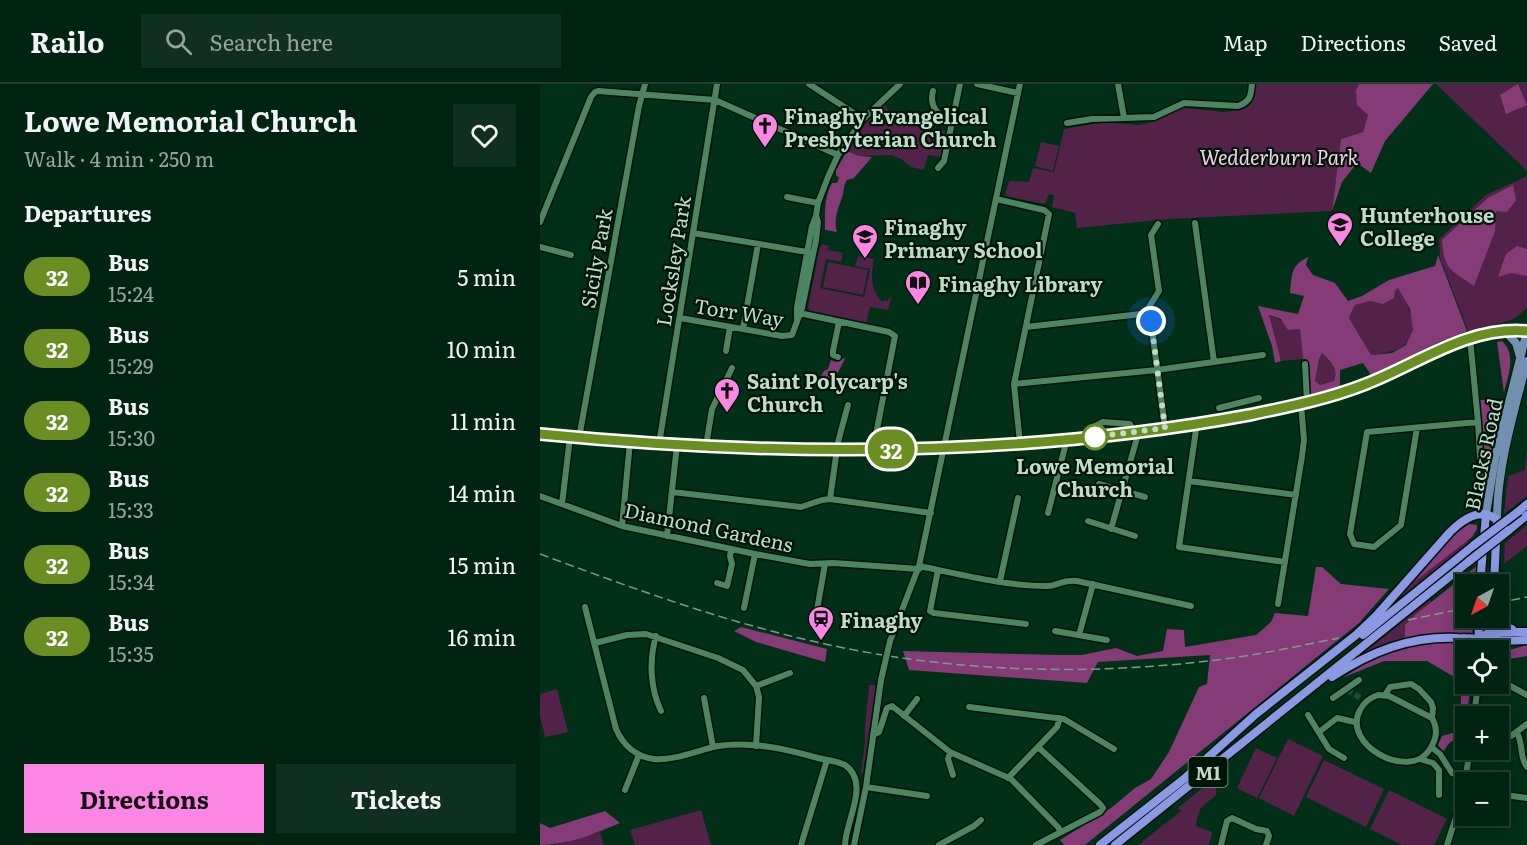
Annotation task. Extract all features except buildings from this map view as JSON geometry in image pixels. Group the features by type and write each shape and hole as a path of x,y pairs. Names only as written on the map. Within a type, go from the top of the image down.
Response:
{"highway":[{"name":"M1","path":"1115,845 1509,530 1523,513 1527,504"},
{"name":"M1","path":"1100,845 1474,545 1523,513"},
{"path":"1185,778 1256,714 1370,622 1455,527 1473,516 1486,514 1497,520"},
{"name":"Blacks Road","path":"1481,574 1486,514"},
{"name":"Blacks Road","path":"1495,574 1497,520"},
{"path":"1478,628 1479,639"},
{"path":"1490,635 1492,628"},
{"path":"1509,628 1527,631"},
{"path":"1300,698 1359,661 1393,645 1429,638 1479,639 1490,635 1527,631"},
{"path":"1490,635 1527,640"}],"main road":[{"path":"540,434 677,445 838,450 944,448 1093,437 1197,423 1304,403 1366,384 1432,352 1470,338 1505,331 1527,331"},
{"path":"1505,331 1517,346 1524,360"},
{"name":"Blacks Road","path":"1497,520 1501,472 1525,374 1527,331"},
{"name":"Blacks Road","path":"1486,514 1495,458 1524,360"}],"street":[{"name":"Sicily Park","path":"575,438 645,84"},
{"name":"Locksley Park","path":"659,444 717,84"},
{"path":"809,84 862,119"},
{"path":"798,315 810,253 812,226 818,203 838,155 862,119 900,84"},
{"path":"938,168 944,161 960,84"},
{"path":"977,84 1018,93"},
{"path":"854,845 866,787 881,680 890,640 919,568 1020,84"},
{"path":"1118,84 1124,118"},
{"path":"1067,123 1092,119 1154,117 1184,103 1238,106 1251,98 1252,84"},
{"path":"933,91 932,97 937,113 941,117 952,120"},
{"path":"540,222 595,92 715,100 838,155"},
{"path":"787,197 818,203"},
{"path":"996,199 1044,210 1049,214 1014,384 1020,443"},
{"path":"1195,223 1214,362"},
{"path":"1158,224 1151,235 1160,291 1149,305 1165,428"},
{"path":"693,233 810,253"},
{"path":"742,329 758,244"},
{"path":"540,247 571,255"},
{"path":"1026,327 1150,313"},
{"name":"Torr Way","path":"680,318 793,338 798,315 893,333 895,341 873,450"},
{"path":"838,357 833,356 833,351 839,322"},
{"path":"725,347 730,327"},
{"path":"1470,338 1482,493"},
{"path":"1014,384 1157,370 1263,355"},
{"path":"1278,604 1304,440 1305,364"},
{"path":"706,446 712,409 732,368"},
{"path":"1219,408 1259,398"},
{"path":"830,500 848,405"},
{"path":"1232,405 1234,417"},
{"path":"1093,437 1094,428 1103,422 1130,424 1136,432 1123,491 1111,529"},
{"path":"1417,428 1402,522 1398,528 1371,548 1354,544 1350,534 1367,432 1478,422"},
{"path":"1197,423 1179,547 1285,562"},
{"path":"562,504 575,438"},
{"path":"1048,513 1067,439"},
{"path":"622,526 630,442"},
{"path":"667,536 677,445"},
{"path":"1189,481 1296,495"},
{"path":"1099,484 1145,498"},
{"path":"672,492 801,507 822,500 830,500 931,513"},
{"name":"Diamond Gardens","path":"540,496 622,526 731,550 810,564 919,568 1047,587 1068,580 1191,606"},
{"path":"1000,581 1018,498"},
{"path":"1088,522 1135,536"},
{"path":"717,583 727,586 732,564 731,550"},
{"path":"744,608 755,554"},
{"path":"817,610 825,564"},
{"path":"938,570 930,611 1026,624"},
{"path":"1079,635 1093,584"},
{"path":"585,607 616,729 624,742 639,755 662,759 713,747 756,746 778,747 848,766 855,778 854,804 844,845"},
{"path":"1055,631 1107,640"},
{"path":"595,643 639,633 656,636 734,664 749,676 756,686 759,706 756,746"},
{"path":"1489,640 1490,635"},
{"path":"656,636 651,660 657,702 661,711"},
{"path":"756,686 790,673"},
{"path":"1333,698 1359,680"},
{"path":"1385,695 1390,687 1411,684 1419,688 1431,702 1434,708 1432,718"},
{"path":"1509,685 1527,695"},
{"path":"1385,695 1432,718 1436,725 1437,734 1431,747 1416,762 1405,762 1381,755 1361,738 1356,722 1363,700 1385,695"},
{"path":"704,698 713,747"},
{"path":"904,716 917,699"},
{"path":"873,735 879,732 888,706 892,706 950,752 1008,778 1058,826 1061,832"},
{"path":"969,707 1071,721 1114,749"},
{"path":"1308,715 1329,749 1344,758"},
{"path":"1008,778 1057,727 1060,718"},
{"path":"1319,732 1337,718 1356,722"},
{"path":"1509,735 1517,733 1527,724"},
{"path":"1517,733 1522,745 1523,762 1527,767"},
{"path":"1036,845 1100,812 1103,808 1038,747"},
{"path":"1431,747 1440,754 1452,772 1455,773"},
{"path":"950,752 948,759 953,775"},
{"path":"625,790 639,755"},
{"path":"1420,759 1433,763 1439,770 1439,795"},
{"path":"801,845 827,760"},
{"path":"866,787 927,796"},
{"path":"1509,796 1527,798"},
{"path":"1221,845 1227,821 1232,818 1256,829 1267,831 1269,836 1266,845"},
{"path":"1447,845 1455,819"},
{"path":"939,845 981,820"}],"green space":[{"name":"Wedderburn Park","path":"1255,84 1359,84 1356,90 1368,115 1363,132 1341,139 1332,211 1169,219 1077,228 1075,213 1052,207 1054,195 1049,194 1045,204 1005,196 1009,181 1029,182 1033,168 1054,172 1064,129 1105,122 1139,125 1153,122 1184,108 1223,112 1240,110 1249,106 1253,99"},
{"path":"1436,84 1527,84 1527,171"},
{"path":"884,103 898,123 946,131 941,157 928,155 924,170 911,167 891,155 859,156 847,151 864,123"},
{"path":"1041,142 1059,146 1053,171 1035,166"},
{"path":"1527,176 1527,308 1514,319 1469,333 1440,258 1439,239 1486,195"},
{"path":"822,244 829,246 828,250 843,253 841,262 826,259 820,288 864,297 870,269 855,266 858,256 874,259 873,287 882,302 887,301 892,295 888,310 870,307 866,323 810,312 808,308"},
{"path":"828,262 868,270 863,295 823,287"},
{"path":"1398,287 1410,313 1413,324 1412,334 1408,342 1400,348 1371,355 1349,318 1355,305 1371,301"},
{"path":"1268,315 1300,328 1303,359 1281,361"},
{"path":"1322,353 1332,366 1335,377 1334,381 1320,385 1315,381"},
{"path":"1527,448 1527,496 1504,514 1508,476 1525,470"},
{"path":"1527,525 1527,546 1504,564 1505,543"},
{"path":"1468,540 1471,542 1388,607 1414,577 1416,580"},
{"path":"1430,600 1431,602 1405,625 1406,639 1360,656"},
{"path":"869,685 876,685 863,773 861,773 865,741"},
{"path":"557,689 568,732 545,737 540,716 540,694"},
{"path":"1288,739 1323,756 1294,816 1259,798"},
{"path":"1256,748 1277,758 1257,798 1237,788"},
{"path":"1324,760 1384,789 1366,827 1306,797"},
{"path":"1212,780 1216,794 1201,809 1196,826 1212,832 1209,845 1138,845 1181,811 1178,808"},
{"path":"1389,790 1447,819 1434,845 1402,845 1370,829"},
{"path":"701,810 711,845 635,845 630,830"},
{"path":"600,832 604,845 554,845"}],"shaded area":[{"path":"1359,84 1433,84 1385,141 1371,173 1357,163 1342,182 1332,211 1341,139 1363,132 1368,115 1357,105 1356,90"},
{"path":"1518,84 1527,105 1506,114 1500,95"},
{"path":"847,151 859,156 872,157 854,178 846,182 836,217 837,232 825,230 828,194 832,183 837,183 839,178 836,170"},
{"path":"1513,185 1516,200 1507,212 1496,211 1495,231 1474,286 1447,264 1442,240 1488,198"},
{"path":"1517,246 1527,249 1527,276 1511,273 1498,277 1506,254"},
{"path":"1438,255 1467,331 1371,375 1363,363 1340,370 1340,388 1309,395 1307,359 1303,359 1300,329 1288,330 1281,319 1269,315 1281,361 1275,363 1272,346 1258,306 1298,314 1304,296 1290,293 1293,272 1302,260 1308,257 1306,265 1313,275 1335,283 1348,301 1362,296 1389,280 1435,266","holes":["1398,288 1410,309 1413,330 1406,345 1392,353 1371,355 1349,318 1355,305 1371,301 1383,304 1394,298 1395,290","1322,353 1333,366 1335,377 1334,381 1320,385 1315,381"]},
{"path":"1502,341 1507,347 1510,359 1504,393 1497,342"},
{"path":"845,359 834,381 821,376 828,369 831,360 836,362"},
{"path":"1480,400 1502,400 1484,484 1484,460"},
{"path":"1469,524 1477,525 1472,537 1414,582 1452,536"},
{"path":"1478,565 1478,574 1467,574"},
{"path":"1316,567 1322,567 1341,584 1389,589 1359,623 1085,845 1064,845 1060,840 1111,808 1135,788 1151,779 1169,752 1199,687 1207,684 1210,655 1098,662 1087,683 909,670 903,651 1082,655 1116,648 1137,656 1163,651 1167,629 1184,630 1185,647 1256,635 1271,622 1275,613 1308,616"},
{"path":"1455,583 1455,628 1473,628 1471,640 1455,640 1455,677 1427,661 1384,661 1342,678 1376,657 1405,646 1405,625"},
{"path":"741,627 827,649 825,662 756,642 734,631"},
{"path":"1527,645 1527,656 1509,659 1509,650"},
{"path":"1460,694 1470,694 1468,706 1461,706"},
{"path":"1455,732 1455,740 1450,742 1443,752 1438,745 1442,736"},
{"path":"605,811 620,823 571,841 540,845 540,823 550,828"}],"tunnel":[{"path":"1347,690 1361,698"}],"railway":[{"path":"540,554 674,602 777,633 863,652 915,660 1021,669 1127,668 1245,656 1339,638"},
{"path":"1509,601 1527,597"},
{"path":"1408,620 1455,610"}],"bus line":[{"name":"32","path":"540,434 677,445 854,450 933,449 1093,437 1212,421 1322,399 1373,381 1432,352 1470,338 1505,331 1527,331"}],"place":[{"name":"Finaghy Evangelical Presbyterian Church","path":"765,149"},
{"name":"Hunterhouse College","path":"1340,248"},
{"name":"Finaghy Primary School","path":"865,260"},
{"name":"Finaghy Library","path":"918,306"},
{"name":"Saint Polycarp's Church","path":"727,414"},
{"name":"Lowe Memorial Church","path":"1095,437"},
{"name":"Finaghy","path":"821,642"}],"route":[{"path":"1095,437 1093,437 1165,428 1151,321"}]}
